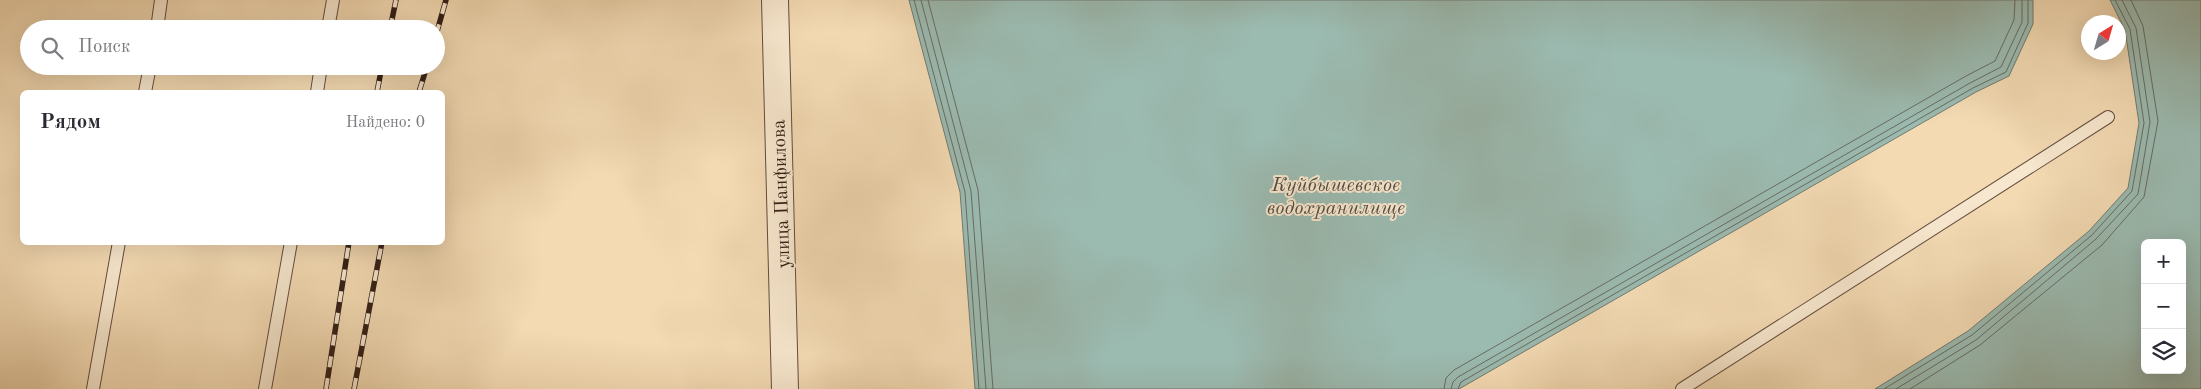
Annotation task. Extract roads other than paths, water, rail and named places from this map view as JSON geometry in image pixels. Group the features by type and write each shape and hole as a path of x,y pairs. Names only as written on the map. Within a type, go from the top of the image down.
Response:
{"street":[{"name":"улица Панфилова","path":"775,0 785,389"}],"lane":[{"path":"158,20 161,0"},
{"path":"330,20 333,0"},
{"path":"145,90 148,75"},
{"path":"317,90 320,75"},
{"path":"1682,389 2108,117"},
{"path":"93,389 118,245"},
{"path":"265,389 290,245"}],"water":[{"name":"Куйбышевское водохранилище","path":"909,0 2033,0 2033,24 2009,76 1976,92 1459,389 975,389 960,192"},
{"path":"2110,0 2201,0 2201,389 1875,389 1968,331 2089,231 2128,188 2139,123 2126,37 2126,15 2118,15"}],"railway":[{"path":"392,20 396,0"},
{"path":"440,20 446,0"},
{"path":"377,90 380,75"},
{"path":"420,90 424,75"},
{"path":"326,389 349,245"},
{"path":"354,389 381,245"}]}
